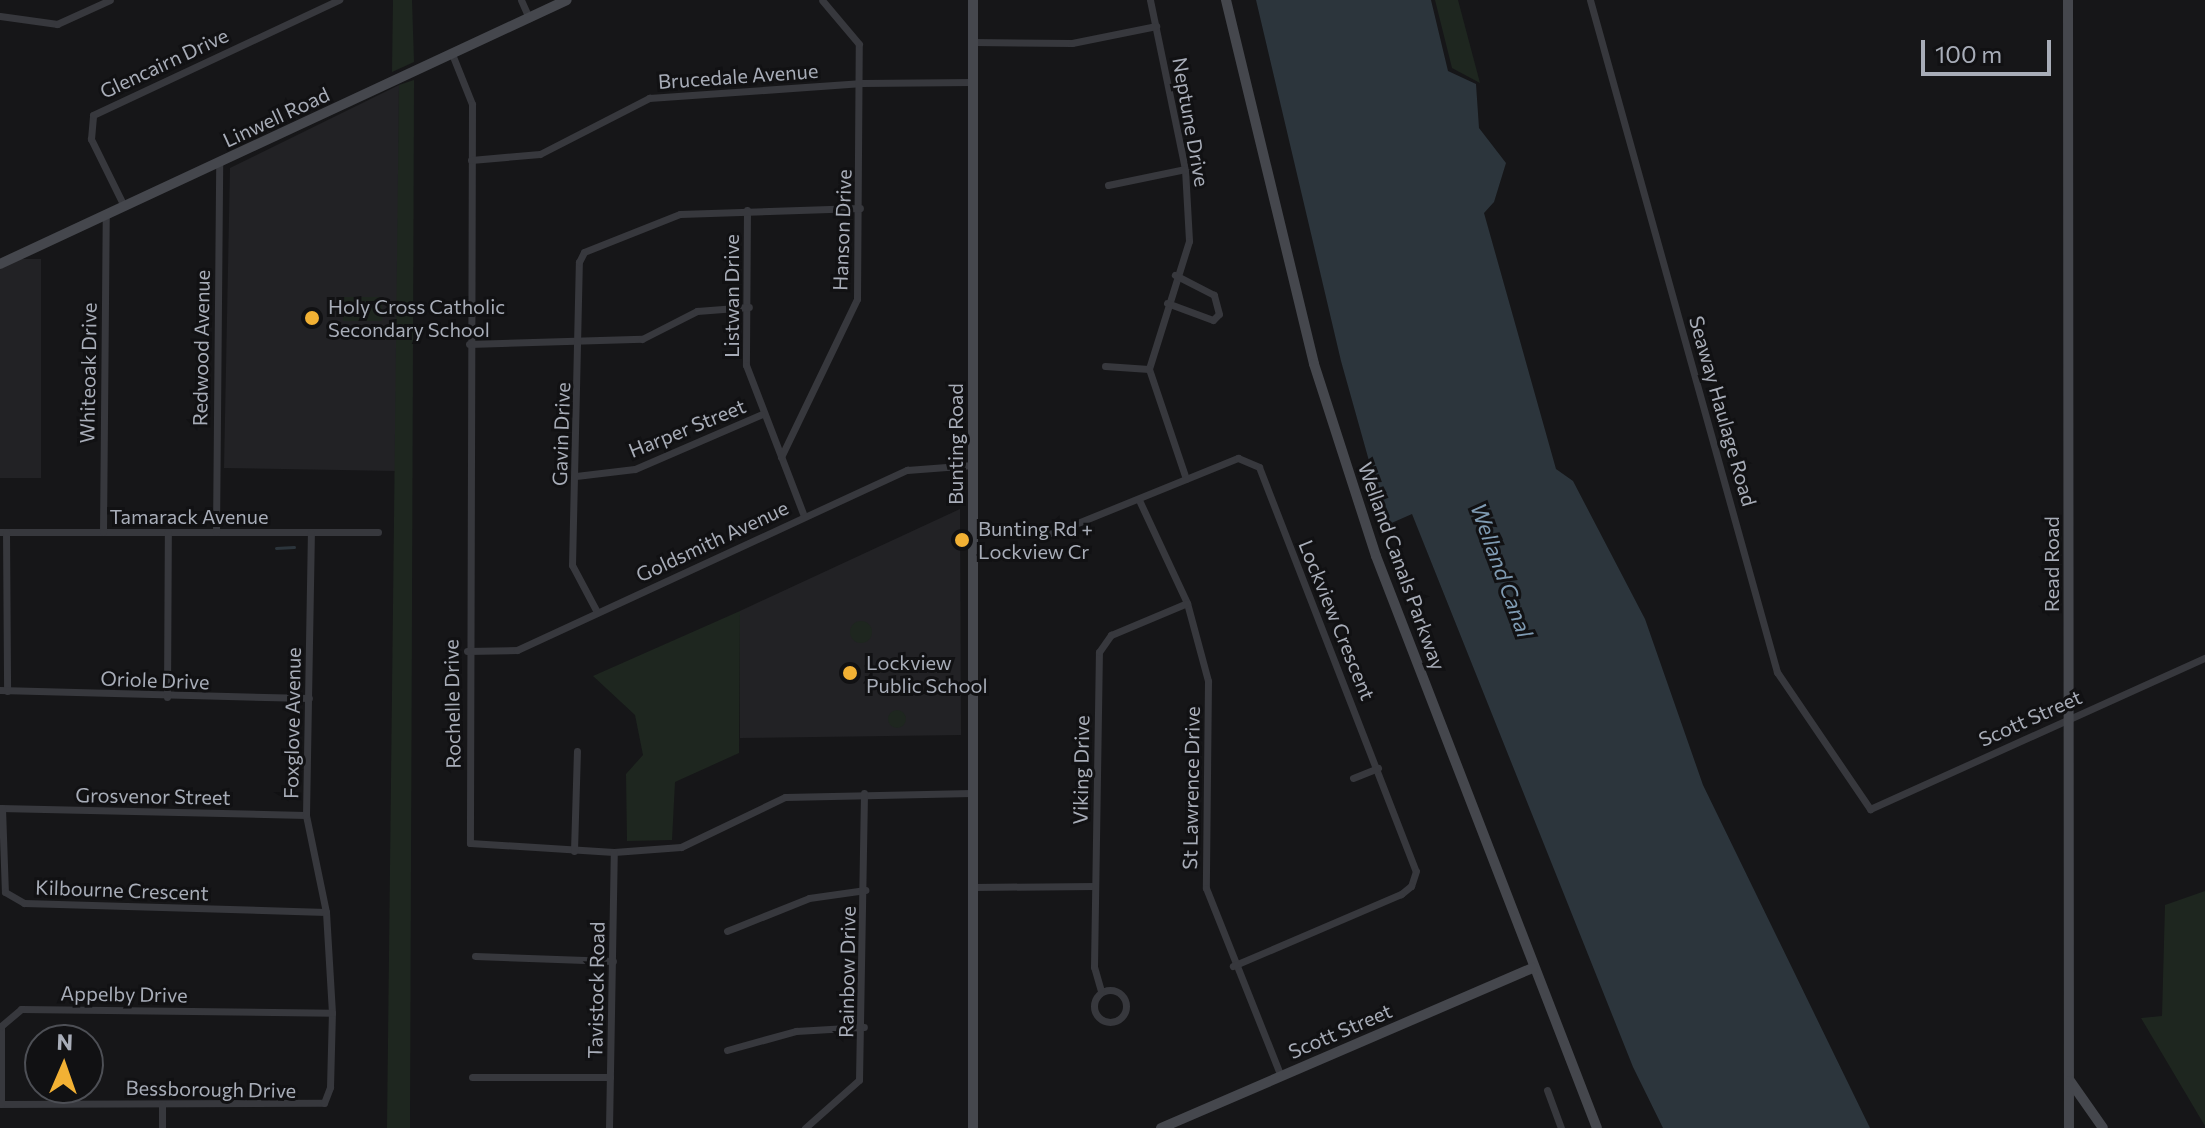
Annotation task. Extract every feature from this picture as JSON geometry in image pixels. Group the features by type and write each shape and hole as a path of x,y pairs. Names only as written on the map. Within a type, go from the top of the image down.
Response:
{"main road":[{"name":"Linwell Road","path":"0,264 567,0"},
{"name":"Bunting Road","path":"973,0 973,1128"},
{"name":"Welland Canals Parkway","path":"1226,0 1333,423 1376,556 1597,1128"},
{"name":"Read Road","path":"2068,0 2069,1128"},
{"name":"Scott Street","path":"1161,1128 1178,1125 1281,1076 1533,968"},
{"path":"2069,1080 2103,1128"}],"street":[{"path":"0,16 57,24 110,0"},
{"name":"Glencairn Drive","path":"124,206 91,139 93,115 339,0"},
{"path":"521,0 529,18"},
{"name":"Hanson Drive","path":"781,457 857,299 862,83 859,44 822,0"},
{"name":"Neptune Drive","path":"1149,369 1175,275 1189,241 1185,169 1150,0"},
{"name":"Seaway Haulage Road","path":"1590,0 1777,672 1870,809"},
{"path":"973,42 1072,43 1156,26"},
{"name":"Rochelle Drive","path":"452,54 472,104 467,651 470,843 614,852 681,847 785,797 972,793"},
{"name":"Brucedale Avenue","path":"471,160 540,154 649,98 862,83 973,82"},
{"name":"Redwood Avenue","path":"216,532 219,164"},
{"path":"1108,185 1185,169"},
{"path":"747,210 860,208"},
{"name":"Gavin Drive","path":"597,612 572,565 579,262 584,252 680,214 747,210"},
{"name":"Listwan Drive","path":"747,210 749,307 746,365 762,414 804,516"},
{"name":"Whiteoak Drive","path":"103,532 106,214"},
{"path":"1167,303 1213,320 1219,314 1214,295 1175,275"},
{"path":"469,344 579,345 642,339 697,311 749,307"},
{"path":"1105,366 1149,369 1186,479"},
{"name":"Harper Street","path":"576,476 635,469 762,414"},
{"name":"Lockview Crescent","path":"973,531 1053,533 1238,458 1259,467 1415,863 1411,886 1233,966"},
{"name":"Goldsmith Avenue","path":"467,651 517,650 907,470 973,465"},
{"name":"St Lawrence Drive","path":"1139,500 1187,603 1208,681 1206,888 1233,966 1281,1076"},
{"path":"3,532 4,690"},
{"name":"Tamarack Avenue","path":"3,532 378,532"},
{"path":"167,697 168,532"},
{"name":"Foxglove Avenue","path":"311,533 306,815 326,912"},
{"name":"Viking Drive","path":"1101,991 1094,967 1099,652 1111,635 1187,603"},
{"name":"Scott Street","path":"1870,809 2205,658"},
{"name":"Oriole Drive","path":"4,690 167,697 309,698"},
{"path":"574,851 577,751"},
{"path":"1353,778 1378,768"},
{"name":"Rainbow Drive","path":"805,1128 859,1080 864,1027 864,793"},
{"name":"Grosvenor Street","path":"1,808 306,815"},
{"name":"Kilbourne Crescent","path":"1,808 5,892 24,903 326,912"},
{"name":"Tavistock Road","path":"609,1128 614,852"},
{"path":"973,887 1095,886"},
{"path":"727,931 809,898 865,890"},
{"name":"Bessborough Drive","path":"1,1104 324,1103 330,1087 332,1013 326,912"},
{"path":"475,956 613,961"},
{"name":"Viking Drive","path":"1101,991 1123,997 1126,1011 1118,1021 1104,1021 1095,1013 1093,1001 1101,991"},
{"name":"Appelby Drive","path":"1,1104 1,1026 21,1009 332,1013"},
{"path":"727,1050 796,1031 864,1027"},
{"path":"472,1077 610,1077"},
{"path":"1547,1090 1561,1128"},
{"path":"162,1105 162,1128"}],"shaded area":[{"path":"393,0 412,0 414,62 392,72"},
{"path":"1435,0 1458,0 1480,83 1452,68"},
{"path":"414,80 410,1128 387,1128 399,85"},
{"name":"Holy Cross Catholic Secondary School","path":"399,85 397,471 224,468 230,168"},
{"path":"0,259 41,259 41,478 0,478"},
{"path":"343,297 382,297 382,321 343,321"},
{"name":"Lockview Public School","path":"960,509 961,735 740,738 740,611"},
{"path":"740,611 739,753 675,782 672,840 627,841 626,774 643,755 635,715 593,676"},
{"path":"861,621 869,624 872,632 869,640 861,643 853,640 850,632 853,624"},
{"path":"897,710 904,712 904,726 897,728 890,726 888,719 890,712"},
{"path":"2205,891 2205,1126 2141,1018 2162,1016 2165,905"}],"water":[{"name":"Welland Canal","path":"1256,0 1431,0 1448,71 1476,84 1479,128 1506,163 1494,202 1484,213 1556,469 1573,481 1645,619 1703,785 1870,1128 1663,1128 1633,1067 1412,514 1387,525 1341,361"}],"waterway":[{"path":"276,548 294,547"}],"place":[{"name":"Holy Cross Catholic Secondary School","path":"312,318"},
{"name":"Bunting Rd + Lockview Cr","path":"962,540"},
{"name":"Lockview Public School","path":"850,673"}]}
